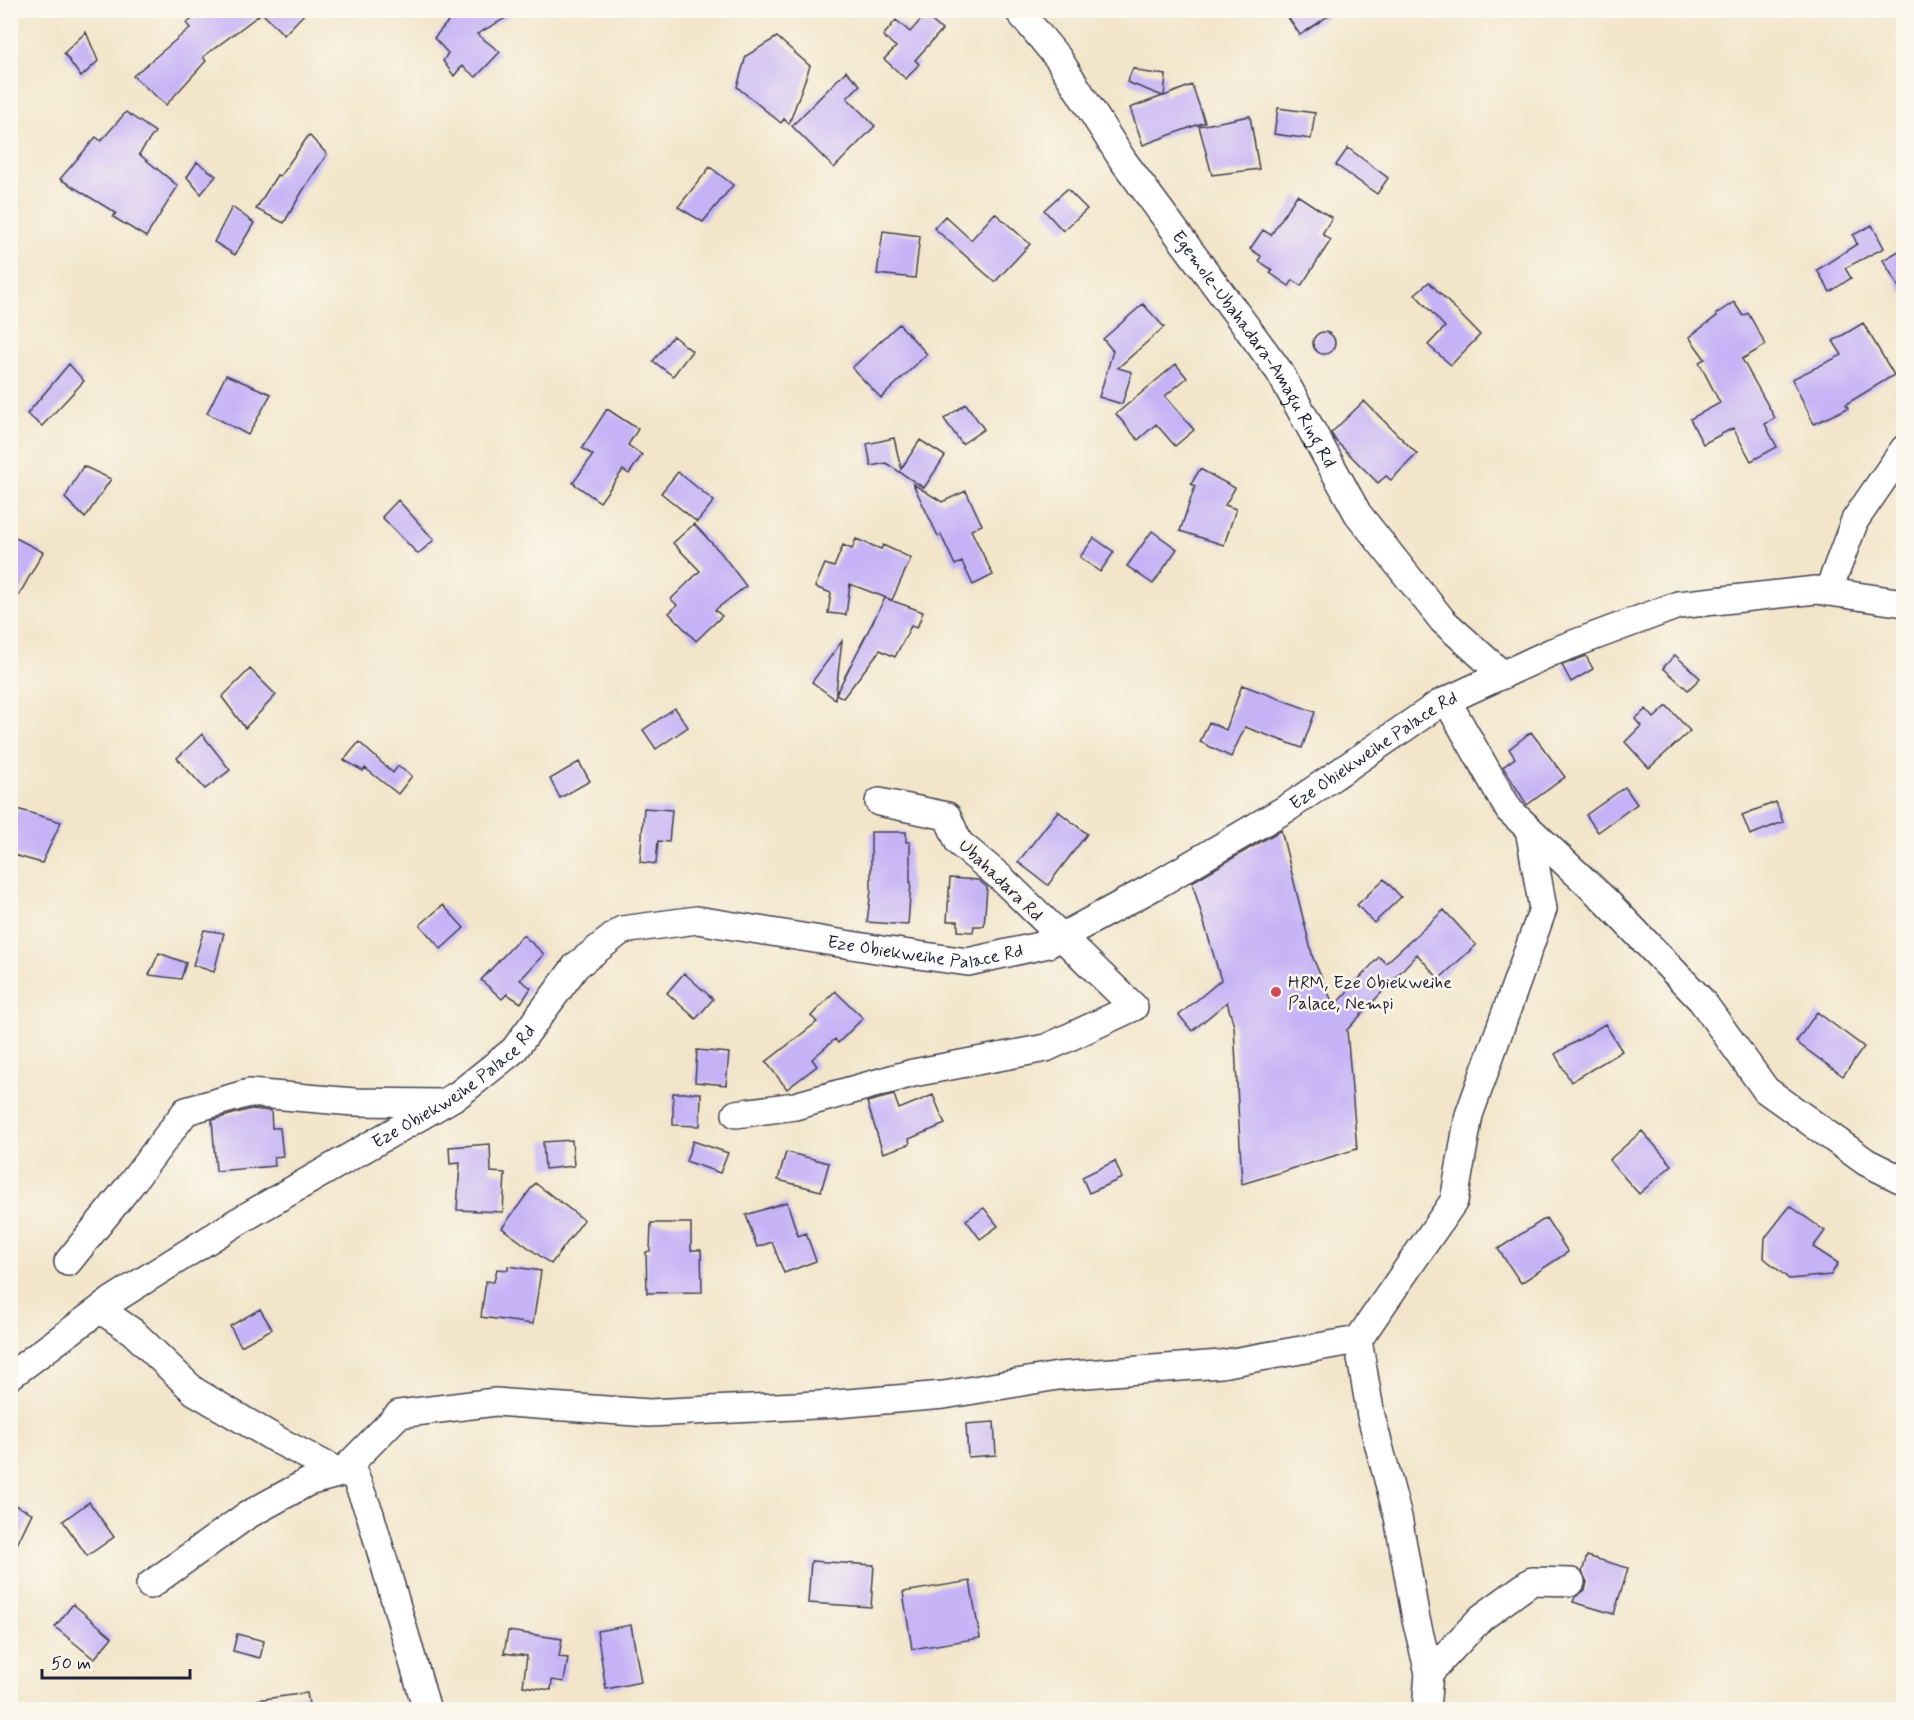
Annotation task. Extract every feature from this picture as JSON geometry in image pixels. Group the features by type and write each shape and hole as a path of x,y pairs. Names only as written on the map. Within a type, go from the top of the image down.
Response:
{"street":[{"name":"Egemole-Ubahadara-Amagu Ring Rd","path":"1018,10 1058,58 1122,159 1280,371 1358,514 1443,621 1503,675"},
{"path":"1828,592 1855,520 1904,449"},
{"name":"Eze Obiekweihe Palace Rd","path":"10,1376 111,1302 237,1222 459,1094 514,1050 576,966 622,930 697,920 969,962 1048,944 1153,887 1289,807 1447,701 1552,652 1678,604 1816,591 1904,603"},
{"path":"1447,701 1509,810 1606,901 1702,1001 1767,1090 1866,1162 1904,1181"},
{"name":"Ubahadara Rd","path":"879,802 947,816 959,843 1000,877 1061,937"},
{"path":"1426,1710 1429,1673 1416,1619 1398,1517 1371,1416 1358,1340 1454,1201 1469,1115 1543,909 1529,829"},
{"path":"736,1114 795,1106 913,1073 1046,1048 1134,1007 1061,937"},
{"path":"68,1262 186,1111 249,1093 354,1102 442,1104"},
{"path":"101,1310 133,1332 194,1391 279,1441 346,1469 370,1514 427,1710"},
{"path":"150,1586 246,1516 308,1482 346,1469 399,1414 495,1402 649,1413 836,1404 944,1395 1058,1376 1221,1364 1358,1340"},
{"path":"1429,1673 1481,1618 1532,1581 1571,1582"}],"building":[{"path":"207,10 308,10 284,35 262,13 203,57 206,61 166,105 133,76 190,28 186,23"},
{"path":"458,10 520,10 477,34 500,52 476,77 462,66 454,76 443,61 448,53 434,38"},
{"path":"1283,10 1337,10 1300,35"},
{"path":"925,15 942,30 915,60 919,64 906,79 884,59 896,47 883,36 896,20 910,32"},
{"path":"86,32 98,61 81,77 64,53"},
{"path":"777,37 810,66 789,124 784,119 781,123 737,87 746,56"},
{"path":"1133,68 1143,72 1166,75 1164,96 1192,85 1205,122 1143,145 1130,108 1163,96 1127,82"},
{"path":"846,71 860,85 847,98 875,126 834,168 792,126"},
{"path":"1278,108 1315,113 1311,139 1274,134"},
{"path":"126,112 155,132 139,154 178,186 146,237 113,217 116,213 60,179 96,137 101,141"},
{"path":"1250,116 1259,169 1212,175 1199,126"},
{"path":"309,135 327,154 284,223 256,209 277,175 280,176"},
{"path":"1348,148 1388,178 1377,194 1336,165"},
{"path":"197,162 216,176 201,194 187,177"},
{"path":"710,167 733,185 703,222 678,207"},
{"path":"1067,189 1087,209 1063,231 1044,210"},
{"path":"1297,195 1332,218 1322,234 1331,240 1301,286 1293,280 1289,286 1270,273 1272,270 1259,261 1261,256 1250,249 1263,230 1271,235"},
{"path":"232,207 254,223 235,255 214,242"},
{"path":"995,213 1030,244 995,282 934,228 945,216 971,240"},
{"path":"1872,225 1884,248 1845,268 1851,278 1830,292 1817,270 1857,244 1853,235"},
{"path":"883,231 920,236 915,278 877,274"},
{"path":"1904,248 1904,296 1883,260"},
{"path":"1429,282 1480,335 1451,365 1428,345 1445,327 1415,294"},
{"path":"1734,302 1743,316 1748,313 1766,345 1742,359 1775,418 1765,424 1777,447 1751,461 1733,428 1703,444 1690,419 1720,403 1699,362 1705,359 1689,337"},
{"path":"1143,304 1164,327 1118,368 1132,372 1122,404 1099,397 1113,351 1103,339"},
{"path":"1863,323 1894,375 1846,404 1848,408 1814,424 1792,379 1842,355 1833,341"},
{"path":"899,324 927,354 881,398 852,368"},
{"path":"1324,332 1332,335 1335,343 1332,351 1324,354 1316,351 1313,343 1316,335"},
{"path":"673,336 692,351 673,376 653,361"},
{"path":"69,364 84,381 42,426 27,414"},
{"path":"1176,364 1187,378 1165,396 1194,430 1175,446 1156,424 1138,440 1116,414"},
{"path":"226,375 271,394 248,435 207,413"},
{"path":"1364,401 1417,454 1391,480 1386,476 1378,483 1336,441 1331,433"},
{"path":"966,404 984,429 962,444 944,419"},
{"path":"607,409 638,429 628,445 642,455 629,474 623,470 600,502 573,483 593,455 582,448"},
{"path":"894,438 901,469 920,440 945,456 924,488 886,463 871,466 867,444"},
{"path":"83,466 111,479 85,518 65,498"},
{"path":"1200,469 1235,488 1225,505 1236,509 1224,545 1180,531 1195,486 1191,484"},
{"path":"678,472 714,501 697,522 661,493"},
{"path":"913,484 942,502 966,491 982,525 971,530 993,575 973,585 962,562 955,565"},
{"path":"398,500 434,540 418,554 382,517"},
{"path":"694,524 721,553 746,586 715,610 722,616 696,641 669,613 677,605 671,599 700,571 673,543"},
{"path":"1152,531 1177,549 1153,584 1127,566"},
{"path":"10,535 43,552 10,611"},
{"path":"1094,538 1114,552 1100,572 1080,557"},
{"path":"856,539 881,549 883,545 911,558 892,600 850,584 846,615 828,613 831,593 815,587 825,564 834,567 843,545 852,549"},
{"path":"885,598 923,612 917,628 911,626 895,657 880,650 843,698 836,694"},
{"path":"842,641 835,699 812,682"},
{"path":"1675,655 1700,678 1688,690 1663,668"},
{"path":"1586,656 1593,669 1571,682 1562,665"},
{"path":"250,669 276,695 245,728 222,697"},
{"path":"1242,685 1315,712 1302,748 1245,727 1231,757 1200,742 1209,722 1226,730"},
{"path":"1667,706 1690,731 1649,768 1625,742 1641,726 1635,719 1646,709 1654,718"},
{"path":"675,708 688,727 656,749 643,730"},
{"path":"1531,732 1565,777 1527,805 1503,767 1515,758 1509,749"},
{"path":"202,734 230,770 205,789 177,758"},
{"path":"359,742 393,773 398,766 412,776 398,794 365,768 363,771 344,760"},
{"path":"579,762 590,781 560,798 550,779"},
{"path":"1625,787 1637,804 1598,832 1586,815"},
{"path":"1776,802 1783,822 1750,835 1742,815"},
{"path":"644,808 672,810 669,842 658,841 656,864 640,862"},
{"path":"17,809 61,822 42,863 10,854 10,835"},
{"path":"1058,811 1087,834 1048,885 1018,862"},
{"name":"HRM, Eze Obiekweihe Palace, Nempi","path":"1281,830 1313,958 1334,1006 1379,957 1386,963 1444,910 1476,945 1439,979 1417,954 1347,1030 1357,1149 1242,1184 1234,1026 1227,1002 1192,1031 1179,1015 1221,980 1192,882"},
{"path":"871,832 906,832 906,842 910,842 911,882 908,925 867,922 871,890"},
{"path":"950,878 978,880 987,887 984,926 974,926 973,932 958,931 958,921 947,921"},
{"path":"1384,879 1401,897 1374,923 1357,905"},
{"path":"443,905 464,928 441,949 420,925"},
{"path":"204,930 224,933 214,972 193,965"},
{"path":"523,935 544,954 520,980 531,988 521,1003 507,994 502,999 481,980"},
{"path":"159,953 186,963 181,979 149,975"},
{"path":"684,973 713,999 696,1019 667,993"},
{"path":"835,991 863,1018 838,1043 835,1039 812,1059 817,1066 787,1089 766,1062 817,1022 811,1016"},
{"path":"1817,1012 1864,1047 1843,1076 1796,1042"},
{"path":"1605,1024 1622,1051 1571,1082 1555,1054"},
{"path":"697,1050 729,1053 726,1085 695,1082"},
{"path":"673,1093 701,1093 700,1126 673,1125"},
{"path":"894,1095 899,1109 933,1095 945,1124 909,1139 910,1144 883,1153 867,1102"},
{"path":"251,1109 271,1111 272,1128 280,1128 283,1156 274,1157 275,1166 216,1171 212,1120"},
{"path":"1642,1131 1672,1165 1639,1194 1609,1160"},
{"path":"572,1140 574,1166 545,1169 543,1142"},
{"path":"693,1141 728,1153 720,1173 686,1161"},
{"path":"490,1144 491,1172 505,1173 503,1212 457,1210 460,1163 450,1164 449,1147"},
{"path":"786,1152 829,1163 821,1191 778,1180"},
{"path":"1115,1161 1122,1178 1089,1193 1082,1177"},
{"path":"535,1183 584,1220 551,1264 502,1228"},
{"path":"787,1202 798,1236 806,1233 816,1261 784,1273 772,1242 757,1247 746,1215"},
{"path":"1790,1206 1825,1231 1813,1247 1838,1263 1831,1275 1789,1279 1764,1258 1765,1238"},
{"path":"984,1208 998,1226 980,1239 966,1220"},
{"path":"1546,1218 1568,1252 1521,1283 1498,1249"},
{"path":"651,1223 691,1223 691,1250 701,1250 702,1292 647,1293 646,1252 650,1251"},
{"path":"508,1266 541,1271 533,1324 481,1317 486,1281 494,1282 497,1269 508,1270"},
{"path":"260,1309 272,1329 241,1346 230,1326"},
{"path":"994,1422 996,1455 968,1457 966,1424"},
{"path":"89,1502 114,1537 87,1556 63,1521"},
{"path":"10,1503 32,1513 10,1559"},
{"path":"1587,1556 1628,1568 1614,1614 1573,1602 1575,1597 1585,1590 1587,1582 1582,1572"},
{"path":"811,1561 874,1565 871,1607 808,1603"},
{"path":"970,1581 980,1638 912,1649 903,1592"},
{"path":"73,1604 112,1637 94,1659 55,1627"},
{"path":"631,1625 641,1682 606,1689 597,1631"},
{"path":"508,1631 562,1639 559,1657 568,1658 564,1682 552,1680 551,1690 523,1686 527,1656 504,1653"},
{"path":"237,1634 264,1641 260,1658 233,1651"},
{"path":"307,1693 310,1710 258,1710 257,1700"}],"place":[{"name":"HRM, Eze Obiekweihe Palace, Nempi","path":"1276,992"}]}
